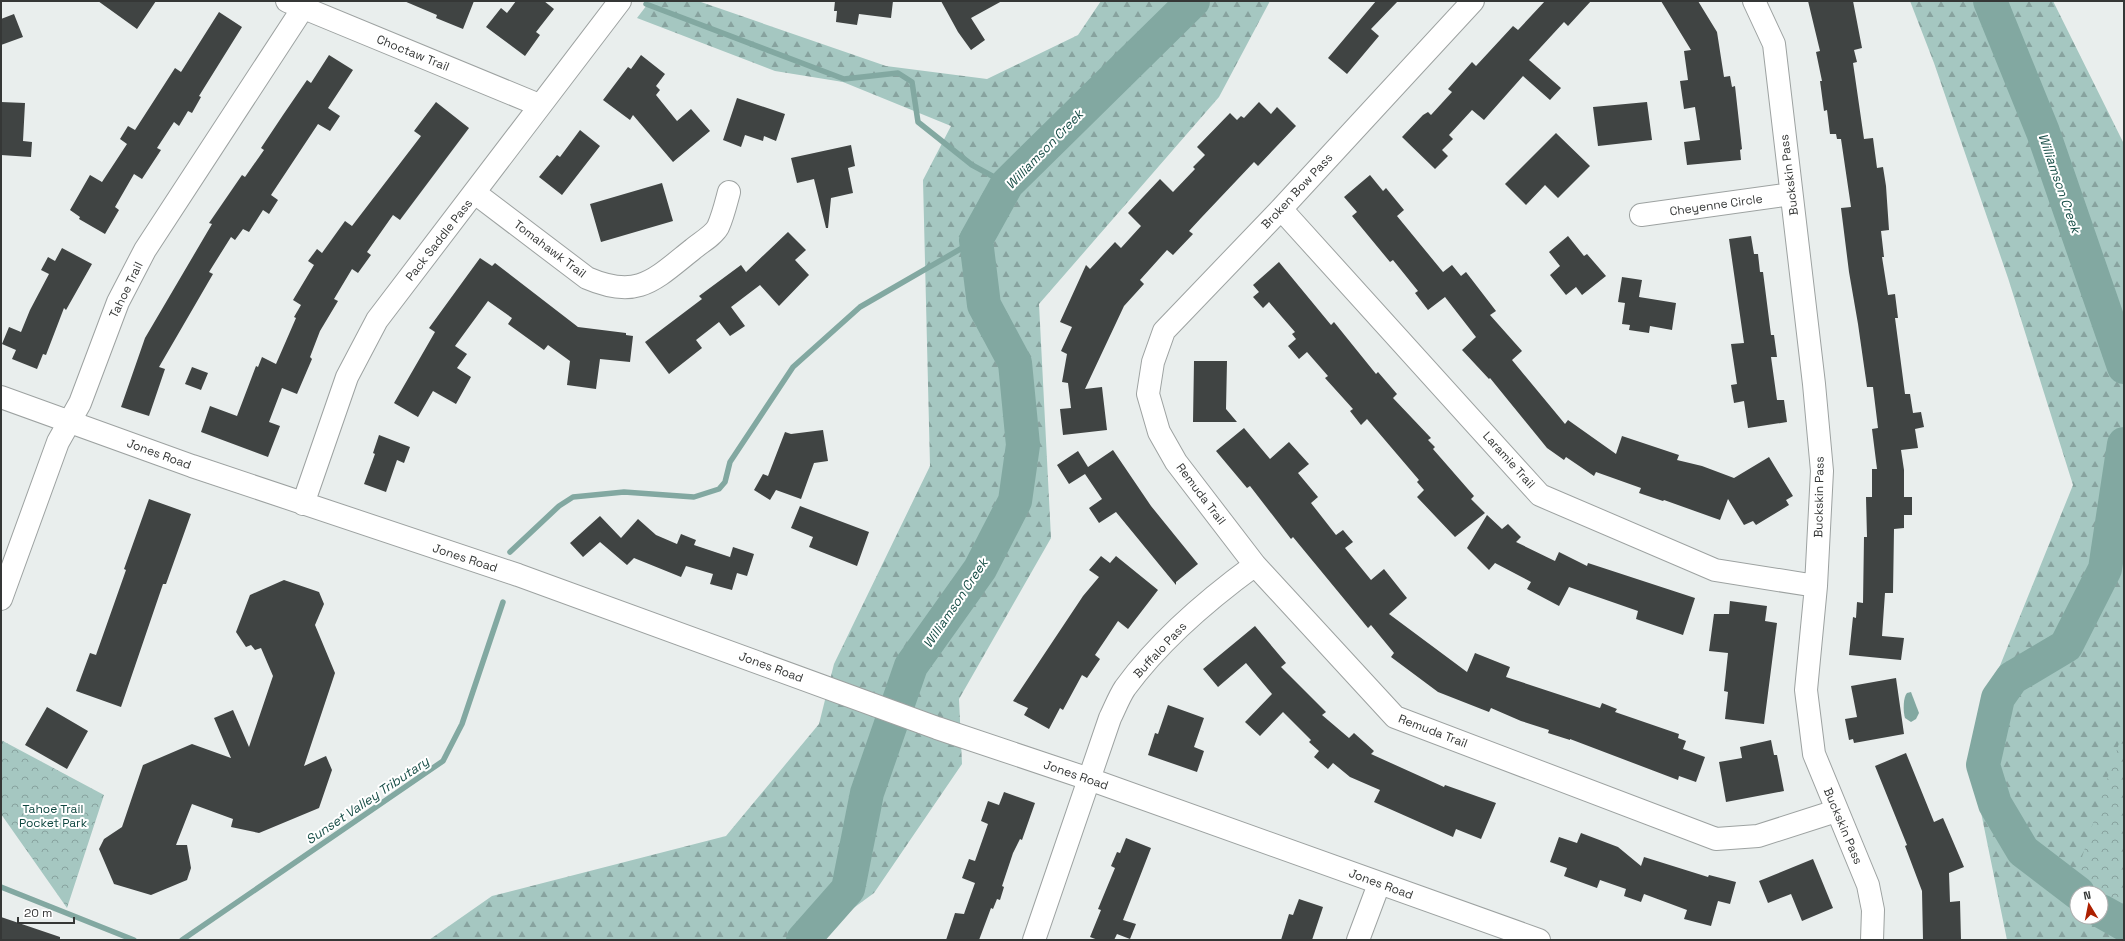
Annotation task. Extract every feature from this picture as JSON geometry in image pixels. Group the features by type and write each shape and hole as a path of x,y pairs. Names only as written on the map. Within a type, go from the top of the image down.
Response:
{"street":[{"name":"Pack Saddle Pass","path":"303,504 347,377 377,320 475,193 539,105 620,1"},
{"name":"Broken Bow Pass","path":"1148,394 1153,362 1164,331 1281,209 1473,1"},
{"name":"Buckskin Pass","path":"1754,1 1774,44 1814,384 1822,471 1816,586 1806,690 1814,754 1836,811 1868,885 1873,910 1872,940"},
{"name":"Choctaw Trail","path":"295,4 539,105"},
{"name":"Tahoe Trail","path":"1,599 58,442 80,403 118,302 145,250 295,4"},
{"name":"Tomahawk Trail","path":"475,193 587,278 605,286 626,288 646,284 664,273 718,228 729,192"},
{"name":"Cheyenne Circle","path":"1641,215 1791,194"},
{"name":"Laramie Trail","path":"1281,209 1540,495 1715,570 1816,586"},
{"name":"Remuda Trail","path":"1148,394 1159,432 1176,462 1255,565 1395,717 1716,839 1758,836 1836,811"},
{"name":"Jones Road","path":"1,397 303,504 518,575 937,728 1089,780 1539,940"},
{"name":"Buffalo Pass","path":"1034,940 1110,718 1124,690 1151,656 1218,592 1255,565"},
{"path":"1358,940 1379,884"}],"green space":[{"path":"650,1 698,1 886,66 987,79 1078,35 1101,1 1270,1 1219,97 1039,304 1051,538 959,699 962,764 874,893 810,940 429,940 492,896 726,836 819,724 834,664 930,466 923,180 951,126 843,82 775,71 637,18"},
{"path":"1910,1 2053,1 2124,144 2124,940 2007,940 1973,773 1978,720 2073,485 2008,278 1934,63"},
{"path":"2124,728 2124,935 2105,925 2109,925 2109,885 2073,885"},
{"name":"Tahoe Trail Pocket Park","path":"1,740 104,795 67,908 1,814"}],"shaded area":[{"path":"1911,692 1919,713 1916,719 1911,722 1905,718 1904,701 1907,693"}],"building":[{"path":"98,1 156,1 137,29"},
{"path":"404,1 474,1 463,29 436,18 437,15"},
{"path":"516,1 544,1 554,9 536,32 540,35 525,56 486,27 501,8 507,13"},
{"path":"835,1 893,1 891,18 859,14 857,25 836,22 837,11 834,11"},
{"path":"941,1 1002,1 971,18 985,40 971,50 958,32"},
{"path":"1376,1 1398,1 1371,29 1379,36 1347,74 1328,58"},
{"path":"1545,1 1591,1 1568,26 1564,22 1529,60 1561,88 1550,100 1523,76 1484,120 1472,110 1449,135 1453,139 1442,150 1448,156 1435,169 1402,137 1423,115 1428,112 1431,115 1452,92 1448,89 1472,62 1476,66 1513,26 1518,30"},
{"path":"1661,1 1698,1 1717,32 1724,77 1730,76 1732,87 1735,86 1742,149 1740,150 1741,160 1687,165 1684,142 1700,140 1695,107 1684,109 1680,81 1688,80 1684,51 1691,50"},
{"path":"1808,1 1853,1 1862,48 1854,50 1857,62 1853,63 1864,139 1873,138 1877,168 1883,167 1886,186 1889,230 1881,231 1884,257 1882,257 1888,295 1895,294 1898,318 1895,318 1905,394 1910,394 1913,413 1921,412 1924,427 1915,429 1918,448 1901,450 1904,470 1904,497 1912,497 1912,515 1904,515 1904,528 1894,529 1893,593 1885,593 1882,636 1904,638 1901,660 1849,655 1853,617 1856,618 1857,602 1863,603 1864,537 1867,537 1866,497 1872,497 1872,469 1877,469 1872,429 1878,428 1873,387 1867,387 1849,272 1841,208 1851,207 1841,139 1837,139 1836,134 1830,134 1827,110 1824,111 1820,81 1822,81 1816,52 1820,51"},
{"path":"219,12 242,27 199,96 201,97 192,113 188,111 179,126 174,122 157,148 161,150 142,179 134,174 115,207 119,210 105,234 79,219 80,217 70,210 90,175 102,182 127,144 120,139 128,126 135,130 175,68 181,72"},
{"path":"14,14 23,37 1,45 1,19"},
{"path":"329,55 353,70 328,108 340,116 330,131 318,124 271,195 278,200 269,214 263,210 249,232 243,229 235,240 231,237 209,272 213,274 159,367 165,369 149,416 121,407 145,338 212,224 209,223 242,175 245,177 264,150 261,148 307,80 311,83"},
{"path":"641,55 665,74 656,86 660,90 656,95 677,121 691,109 710,131 673,162 633,115 630,120 603,100 628,67 631,69"},
{"path":"737,98 785,114 776,141 764,136 763,141 745,135 741,147 723,140"},
{"path":"1,102 25,103 23,141 32,142 31,157 1,155"},
{"path":"436,102 469,128 400,220 393,215 367,252 371,255 358,273 352,269 334,299 338,301 320,331 310,357 312,359 297,394 282,388 269,422 280,426 268,457 201,432 210,406 237,416 256,366 258,367 262,357 276,364 296,318 294,317 301,305 293,300 314,265 308,261 317,249 322,253 345,221 352,226 421,136 414,131"},
{"path":"1259,102 1271,114 1277,107 1296,126 1258,166 1254,162 1189,231 1193,234 1173,255 1167,250 1140,280 1144,284 1124,306 1085,389 1102,387 1107,430 1063,435 1060,409 1071,408 1068,383 1062,382 1067,354 1061,351 1072,327 1060,322 1086,265 1090,269 1115,242 1121,248 1141,226 1128,213 1160,179 1173,192 1195,169 1193,167 1205,155 1197,147 1230,113 1237,120 1241,116 1244,118"},
{"path":"1647,102 1652,140 1598,146 1593,107"},
{"path":"580,130 600,146 562,195 539,177 557,155 560,157"},
{"path":"1556,133 1590,166 1558,198 1545,185 1526,205 1505,184"},
{"path":"851,145 855,166 848,168 853,193 831,198 828,228 826,228 814,179 797,183 791,158"},
{"path":"1370,175 1383,191 1386,188 1404,210 1397,216 1443,272 1452,265 1461,276 1466,272 1496,311 1490,315 1522,351 1512,360 1565,424 1568,420 1616,454 1622,436 1679,455 1677,460 1702,466 1734,478 1769,457 1793,496 1786,500 1789,505 1756,525 1753,521 1744,525 1728,499 1720,520 1664,500 1663,501 1639,493 1641,488 1596,472 1594,476 1566,457 1564,460 1547,448 1490,378 1489,379 1462,350 1476,337 1445,297 1428,310 1415,293 1418,291 1393,260 1390,262 1352,216 1357,212 1344,197"},
{"path":"662,183 673,221 601,242 590,204"},
{"path":"788,232 806,250 795,260 809,275 779,306 760,285 731,307 745,326 730,336 719,322 696,340 702,348 669,374 645,342 702,299 699,296 741,265 746,272"},
{"path":"1568,236 1584,256 1587,254 1606,276 1582,295 1576,287 1566,295 1550,275 1560,266 1549,252"},
{"path":"1751,236 1754,254 1758,254 1760,272 1763,272 1771,335 1774,335 1777,357 1771,357 1777,400 1784,400 1787,422 1748,428 1744,401 1734,403 1731,385 1737,384 1731,344 1744,343 1729,239"},
{"path":"62,248 92,264 66,310 64,308 46,355 43,354 37,369 12,359 16,350 2,344 9,327 21,332 30,310 49,274 41,270 48,257 55,261"},
{"path":"480,258 492,266 495,263 578,327 626,333 626,335 633,336 630,362 600,359 596,389 567,385 570,361 548,345 544,350 508,324 512,318 488,301 455,346 467,354 457,368 471,377 456,404 433,391 418,417 394,403 435,332 429,328"},
{"path":"1279,262 1331,325 1334,322 1376,374 1378,372 1397,394 1393,398 1431,438 1428,440 1435,447 1433,449 1474,496 1471,499 1485,513 1455,537 1417,497 1424,490 1417,482 1419,480 1367,419 1361,425 1350,411 1353,409 1325,378 1328,376 1307,352 1299,359 1288,346 1296,339 1292,334 1295,332 1269,302 1263,308 1253,297 1259,292 1253,285"},
{"path":"1622,277 1642,280 1639,297 1676,303 1672,330 1650,326 1649,333 1629,330 1630,325 1622,324 1625,303 1618,302"},
{"path":"1194,361 1227,361 1226,409 1237,422 1193,422"},
{"path":"192,367 208,373 201,390 185,384"},
{"path":"1244,428 1270,459 1289,442 1309,464 1298,473 1318,497 1311,503 1336,535 1343,530 1353,542 1345,548 1371,580 1384,569 1407,598 1389,614 1467,672 1475,653 1510,667 1506,677 1600,708 1602,703 1617,709 1615,712 1679,734 1678,738 1686,741 1683,749 1705,757 1696,782 1679,776 1678,780 1570,739 1548,733 1549,730 1521,721 1491,708 1489,712 1438,692 1391,657 1394,653 1371,625 1368,628 1293,537 1291,539 1250,486 1247,488 1216,451"},
{"path":"823,430 828,461 814,463 801,499 776,490 770,500 754,490 763,474 768,476 785,432 791,434"},
{"path":"379,435 410,447 404,463 397,460 386,492 364,484 375,454 373,453"},
{"path":"1113,450 1151,506 1198,564 1176,582 1176,585 1116,512 1099,523 1089,508 1102,499 1085,474 1069,484 1057,465 1078,451 1088,467"},
{"path":"149,499 191,514 166,584 163,584 121,707 76,691 90,653 96,655"},
{"path":"800,506 869,532 857,566 809,547 813,537 791,528"},
{"path":"1487,515 1502,529 1508,524 1521,537 1516,542 1555,561 1559,552 1587,566 1588,563 1695,598 1683,635 1636,619 1638,611 1569,587 1559,606 1527,589 1531,582 1495,563 1489,570 1467,548"},
{"path":"600,516 621,538 638,519 656,535 677,544 681,534 696,540 694,545 730,557 733,547 754,554 747,576 737,573 732,590 710,584 713,574 686,566 681,577 634,558 627,565 600,542 583,557 570,543"},
{"path":"1101,556 1110,563 1116,556 1158,590 1128,629 1118,621 1095,655 1100,659 1087,678 1082,675 1063,710 1060,708 1049,729 1024,715 1028,708 1013,701 1083,596 1099,577 1089,570"},
{"path":"284,580 319,592 324,604 315,625 335,673 304,766 326,756 332,770 319,808 259,833 231,827 233,819 192,804 176,845 187,845 191,868 187,880 151,895 114,884 99,849 104,839 122,827 143,765 192,744 231,758 214,718 233,710 249,747 273,676 261,648 255,650 251,645 246,647 236,632 250,595"},
{"path":"1730,601 1767,606 1765,621 1777,623 1764,724 1725,719 1728,692 1724,691 1728,653 1709,651 1714,614 1729,614"},
{"path":"1255,626 1286,663 1281,667 1326,712 1322,715 1349,738 1354,733 1374,751 1371,754 1444,787 1445,785 1496,803 1481,839 1456,829 1453,837 1374,802 1380,790 1350,777 1333,763 1328,769 1314,757 1319,751 1309,742 1311,740 1283,712 1260,736 1245,722 1272,694 1246,663 1218,687 1203,669"},
{"path":"1896,678 1904,734 1854,743 1853,739 1849,740 1845,719 1857,717 1851,686"},
{"path":"1168,705 1204,718 1194,747 1204,751 1197,772 1148,755 1155,733 1158,734"},
{"path":"47,707 88,731 67,769 25,745"},
{"path":"1771,740 1774,755 1777,755 1784,791 1726,802 1719,762 1742,758 1740,747"},
{"path":"1906,753 1934,822 1943,818 1964,867 1949,873 1950,902 1960,901 1961,940 1923,940 1922,891 1905,846 1907,845 1875,766"},
{"path":"1004,792 1035,803 1022,840 1020,839 1013,853 1002,886 1004,887 1000,900 997,899 993,909 991,908 979,940 946,940 955,913 964,914 975,883 962,878 969,859 975,861 988,824 981,821 988,801 999,805"},
{"path":"1581,833 1618,847 1641,866 1644,857 1708,877 1709,875 1736,882 1730,904 1718,901 1711,926 1684,919 1687,910 1644,894 1641,902 1624,896 1626,889 1600,880 1597,888 1564,876 1567,868 1550,862 1559,837 1577,843"},
{"path":"1126,838 1151,848 1123,920 1136,924 1130,939 1117,934 1114,940 1098,940 1090,937 1101,910 1098,909 1115,868 1111,866 1117,852 1120,853"},
{"path":"1813,859 1833,908 1802,921 1791,894 1768,903 1759,881"},
{"path":"1299,899 1323,907 1312,940 1281,940 1289,914 1293,915"},
{"path":"1,917 60,937 60,940 1,940"}],"waterway":[{"name":"Williamson Creek","path":"803,940 848,889 867,793 911,666 980,569 1015,501 1023,445 1015,363 984,305 976,240 1007,184 1193,1"},
{"name":"Williamson Creek","path":"1990,1 2043,132 2124,367"},
{"path":"646,4 844,79 898,73 912,82 918,122 972,165 1007,184"},
{"name":"Sunset Valley Tributary","path":"510,552 559,506 573,497 624,492 694,497 719,489 725,482 730,462 793,367 860,307 976,240"},
{"name":"Williamson Creek","path":"2069,886 2023,851 1995,804 1983,765 1998,698 2012,678 2066,646 2105,569 2124,444"},
{"name":"Sunset Valley Tributary","path":"182,940 443,761 462,724 503,602"},
{"name":"Sunset Valley Tributary","path":"1,887 134,940"},
{"name":"Williamson Creek","path":"2109,916 2124,924"}]}
